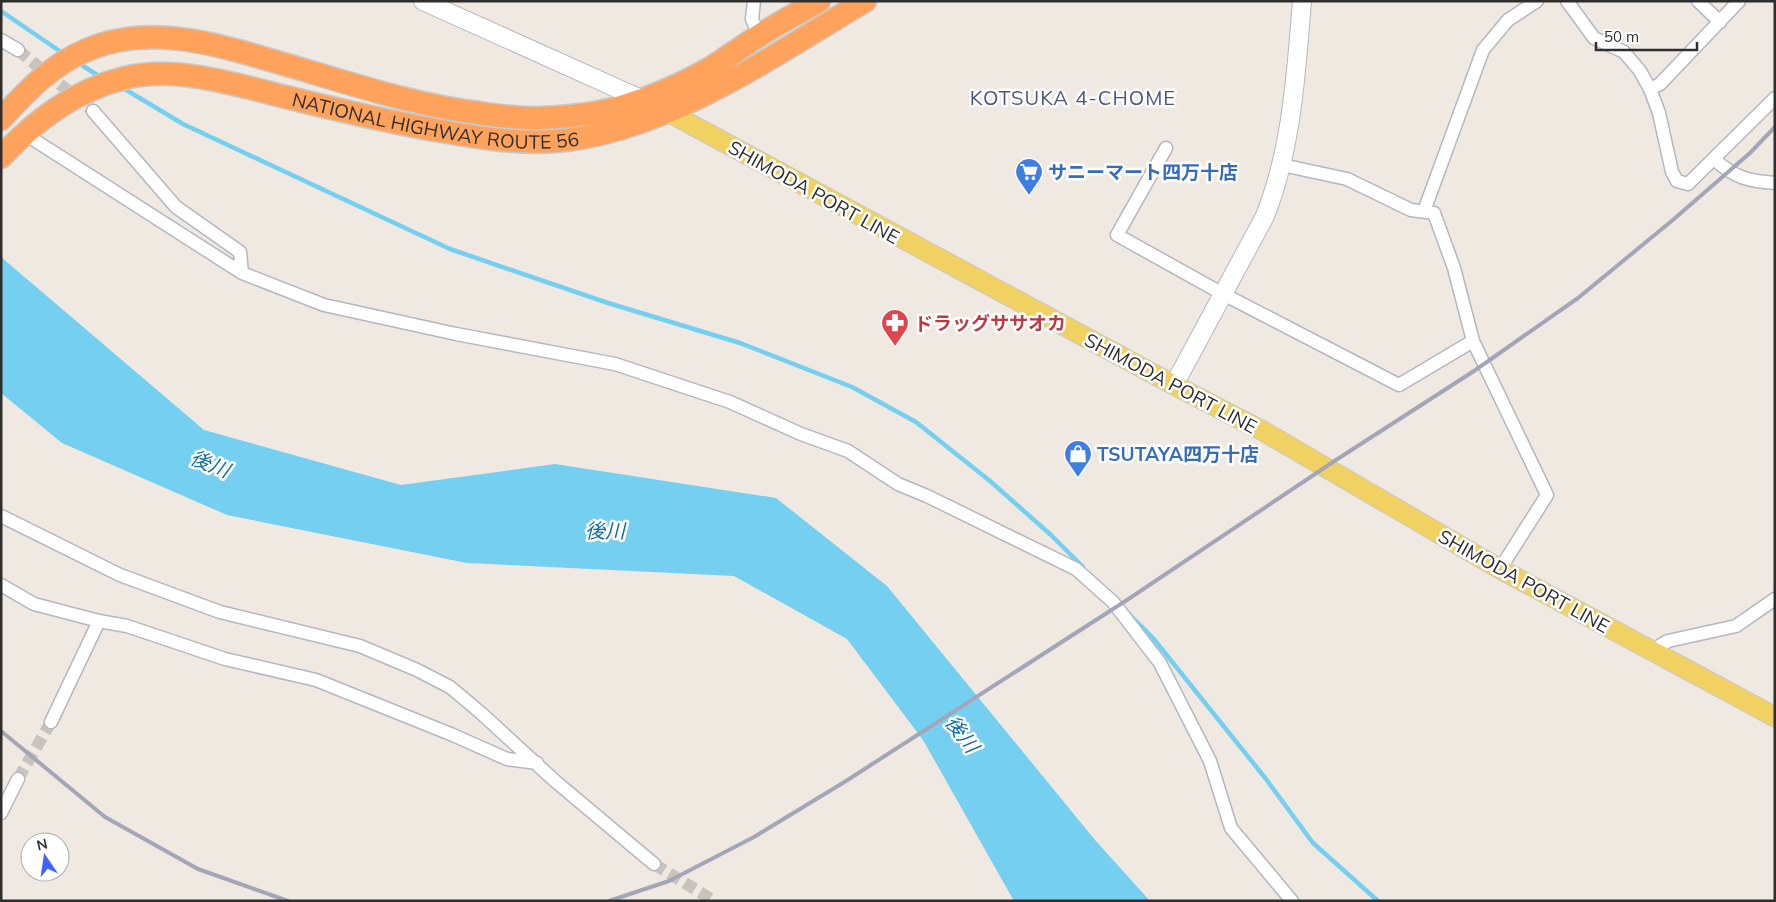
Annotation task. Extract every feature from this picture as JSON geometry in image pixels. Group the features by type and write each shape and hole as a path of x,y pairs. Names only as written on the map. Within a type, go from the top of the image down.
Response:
{"highway":[{"name":"NATIONAL HIGHWAY ROUTE 56","path":"2,117 36,82 58,65 86,50 115,41 147,36 183,39 229,48 414,102 511,118 562,117 621,107 685,81 710,68 759,36 819,1"},
{"name":"NATIONAL HIGHWAY ROUTE 56","path":"14,144 46,115 66,101 91,89 127,77 165,74 206,78 378,120 494,140 557,141 604,133 667,111 720,86 865,1"}],"main road":[{"name":"SHIMODA PORT LINE","path":"642,100 667,111 903,240 1264,431 1500,568 1651,651 1775,716"}],"street":[{"path":"422,1 642,100"},
{"path":"754,1 752,19 759,36"},
{"path":"1174,385 1265,216 1276,188 1294,98 1302,1"},
{"path":"1424,211 1483,50 1508,20 1537,1"},
{"path":"1567,1 1594,38 1624,52 1640,71 1650,89 1658,113 1672,172 1677,181 1688,184 1775,98"},
{"path":"1698,1 1720,22"},
{"path":"1650,89 1660,84 1739,1"},
{"path":"1,40 18,50"},
{"path":"93,111 176,207 240,252 242,273"},
{"path":"14,144 242,273 324,305 456,334 615,364 730,402 801,434 848,451 898,484 927,496 1076,569 1114,602 1160,663 1210,761 1231,828 1292,901"},
{"path":"1166,148 1117,235 1223,294 1399,385 1472,341"},
{"path":"1714,159 1737,176 1752,181 1775,183"},
{"path":"1282,164 1347,179 1411,210 1434,213 1454,268 1472,341 1547,495 1500,568"},
{"path":"1,516 120,575 220,612 360,646 417,670 450,687 482,712 555,781 654,864"},
{"path":"1,585 34,604 99,621 127,626 225,659 316,680 453,735 506,759 537,763"},
{"path":"1651,651 1668,641 1736,626 1775,599"},
{"path":"51,722 99,621"},
{"path":"1,812 18,779"}],"water":[{"name":"後川","path":"1,257 204,430 401,485 555,464 776,498 887,586 1095,840 1150,901 1014,901 923,740 847,639 734,576 467,563 227,515 62,443 1,393"}],"waterway":[{"path":"1,11 64,54"},
{"path":"77,62 102,78"},
{"path":"123,88 183,124 450,249 608,303 740,343 852,387 916,422 990,481 1051,535 1083,567"},
{"path":"1129,614 1153,638 1266,779 1313,843 1378,901"}],"tunnel":[{"path":"18,50 93,111"},
{"path":"18,779 51,722"},
{"path":"654,864 714,901"}],"railway":[{"path":"609,901 669,881 754,837 846,781 1127,600 1336,460 1474,371 1578,298 1674,219 1750,153 1775,127"},
{"path":"1,731 105,817 198,869 288,901"}],"place":[{"name":"サニーマート四万十店","path":"1029,196"},
{"name":"ドラッグササオカ","path":"895,347"},
{"name":"TSUTAYA四万十店","path":"1078,478"}],"district":[{"name":"KOTSUKA 4-CHOME","path":"1073,98"}]}
